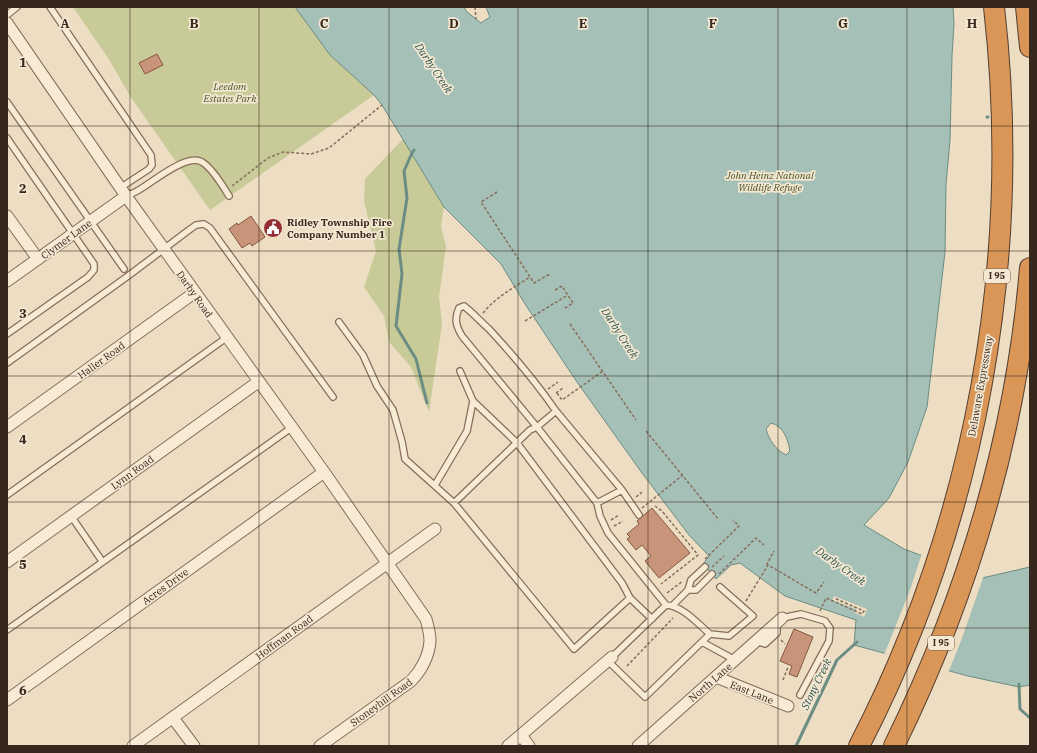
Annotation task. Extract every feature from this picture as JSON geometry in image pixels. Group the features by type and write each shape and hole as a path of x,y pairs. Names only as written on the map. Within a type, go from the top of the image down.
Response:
{"highway":[{"name":"Delaware Expressway","path":"862,739 888,686 913,627 932,574 947,528 966,459 978,406 988,350 998,260 1003,149 1000,77 994,7"},
{"path":"1026,7 1030,47"},
{"name":"I 95","path":"895,746 943,637 957,602 979,537 995,477 1012,400 1023,332 1030,268"}],"street":[{"name":"Darby Road","path":"7,24 194,293 324,472 387,563"},
{"name":"Clymer Lane","path":"7,281 90,221 123,192"},
{"path":"7,216 38,259"},
{"name":"Haller Road","path":"7,427 194,293"},
{"name":"Lynn Road","path":"7,562 258,382"},
{"name":"Acres Drive","path":"7,700 324,472"},
{"name":"Hoffman Road","path":"134,746 436,529"},
{"name":"Stoneyhill Road","path":"320,746 411,681 418,673 424,661 430,641 426,619 387,563"},
{"name":"North Lane","path":"638,746 780,621"},
{"path":"508,746 610,659"},
{"name":"East Lane","path":"716,677 788,706"},
{"path":"173,718 194,746"},
{"path":"521,736 529,746"}],"lane":[{"path":"7,15 17,7"},
{"path":"50,7 151,155 152,165 149,169 123,192"},
{"path":"7,102 124,269"},
{"path":"7,138 94,264 94,270 88,277 7,334"},
{"path":"123,192 136,192 181,163 193,160 201,162 208,167 227,193"},
{"path":"7,363 164,250 196,225 204,224 210,228 333,397"},
{"path":"638,513 622,490 499,340 464,306 459,308 456,315 456,325 462,336 537,426 597,503 600,516 605,527 666,605"},
{"path":"339,322 363,355 377,386 392,410 406,459 454,503 574,649 630,598"},
{"path":"7,496 226,338"},
{"path":"460,371 473,401 517,443 622,584 630,598 652,619"},
{"path":"435,485 467,431 473,401"},
{"path":"454,503 530,430 556,411"},
{"path":"7,630 291,428"},
{"path":"597,503 622,490"},
{"path":"70,516 102,561"},
{"path":"673,605 688,590 691,580 705,567"},
{"path":"688,590 696,590 712,574"},
{"path":"710,634 645,697 610,659 666,605 673,605 689,616 710,634 729,636 753,616 720,587"},
{"path":"780,621 801,614 825,621 830,628 829,641 800,695"},
{"path":"702,642 736,660"}],"path":[{"path":"475,7 476,19"},
{"path":"227,193 268,158 283,152 311,154 329,148 382,105"},
{"path":"497,192 481,202 534,283 550,274"},
{"path":"478,319 497,298 530,277"},
{"path":"555,290 562,286 573,303 565,308"},
{"path":"525,321 568,295"},
{"path":"570,324 636,420"},
{"path":"557,393 562,400 602,371"},
{"path":"544,393 558,382"},
{"path":"548,399 562,388"},
{"path":"646,431 719,520"},
{"path":"638,513 683,475"},
{"path":"655,506 662,511 698,555 661,584"},
{"path":"605,527 619,515"},
{"path":"705,559 739,526 733,520"},
{"path":"605,527 623,521"},
{"path":"719,575 756,538 764,545"},
{"path":"743,606 768,565 766,564 774,551"},
{"path":"768,565 816,593 824,582"},
{"path":"668,593 684,580"},
{"path":"817,619 826,598 862,614 864,611 834,598"},
{"path":"627,666 673,618"},
{"path":"783,680 788,667"}],"green space":[{"name":"Leedom Estates Park","path":"73,7 295,7 330,55 374,95 210,210 130,96 110,61"},
{"path":"403,139 444,207 441,226 446,246 439,297 442,324 429,412 411,367 389,342 384,316 364,287 376,251 364,201 365,179"}],"water":[{"name":"John Heinz National Wildlife Refuge","path":"295,7 464,7 467,12 481,23 490,17 486,7 953,7 954,24 950,140 946,184 945,252 927,407 908,462 889,498 864,525 904,549 982,578 1030,567 1030,685 1019,687 968,676 854,645 856,620 785,596 740,563 731,565 716,579 703,564 709,556 689,535 642,473 577,382 525,304 501,264 444,207 382,105 374,95 330,55","holes":["771,423 782,430 787,438 790,451 786,455 776,447 767,433 766,429"]}],"pier":[{"path":"922,553 982,576 984,575 948,673 884,655 910,590"},
{"path":"834,596 867,609 864,617 855,613 856,609 832,600"}],"building":[{"path":"157,54 163,65 145,74 139,63"},
{"path":"251,216 265,237 252,246 250,243 242,248 229,229"},
{"path":"652,508 690,553 659,578 645,561 651,556 642,545 636,550 627,539 630,537 627,534 639,524 637,521"},
{"path":"794,629 813,637 797,677 789,674 792,666 780,661"}],"waterway":[{"path":"414,150 404,171 407,198 399,249 402,274 396,326 416,359 427,403"},
{"name":"Stony Creek","path":"796,746 837,660 857,642"},
{"path":"1019,684 1020,709 1030,718"}],"place":[{"name":"Ridley Township Fire Company Number 1","path":"273,228"}],"water label":[{"name":"Darby Creek","path":"434,68"},
{"name":"Darby Creek","path":"620,333"},
{"name":"Darby Creek","path":"841,566"}]}
